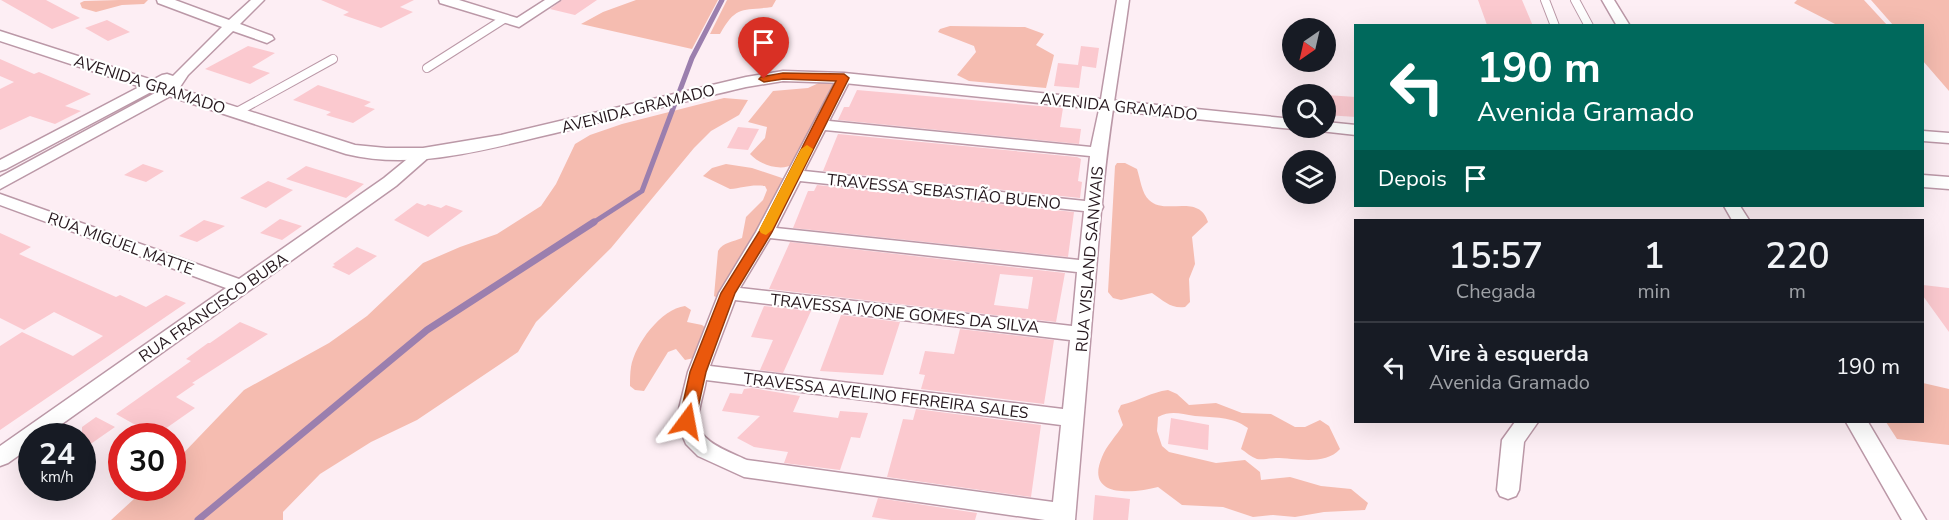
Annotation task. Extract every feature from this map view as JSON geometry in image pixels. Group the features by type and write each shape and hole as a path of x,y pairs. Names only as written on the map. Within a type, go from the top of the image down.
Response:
{"street":[{"path":"163,0 267,39"},
{"path":"0,184 171,90 183,72 229,25 258,0"},
{"path":"445,0 519,23 554,0"},
{"name":"RUA VISLAND SANWAIS","path":"1063,517 1095,207 1098,152 1108,105 1123,0"},
{"path":"1608,0 1621,24"},
{"name":"AVENIDA GRAMADO","path":"0,36 353,150 423,154 501,140 666,100 783,76 844,78 1282,123"},
{"path":"0,165 152,85 183,72"},
{"path":"844,78 765,232 728,293 698,372 687,421 694,438 706,450 744,468 1063,517"},
{"path":"820,125 1098,152"},
{"path":"1336,128 1354,130"},
{"path":"1924,136 1949,138"},
{"name":"RUA FRANCISCO BUBA","path":"0,456 390,182 423,154"},
{"name":"TRAVESSA SEBASTIÃO BUENO","path":"793,175 1095,207"},
{"path":"1924,181 1949,183"},
{"name":"RUA MIGUEL MATTE","path":"0,199 242,287"},
{"path":"765,232 1088,267"},
{"name":"TRAVESSA IVONE GOMES DA SILVA","path":"728,293 1082,333"},
{"name":"TRAVESSA AVELINO FERREIRA SALES","path":"698,372 1074,418"},
{"path":"1508,490 1513,440 1526,423"},
{"path":"1858,423 1914,520"}],"lane":[{"path":"1545,0 1554,24"},
{"path":"1575,0 1588,24"},
{"path":"427,68 504,19"},
{"path":"237,112 333,59"}],"shaded area":[{"path":"148,0 144,4 122,5 96,12 82,8 80,3 84,1"},
{"path":"636,0 718,0 692,49 581,24 603,12"},
{"path":"727,0 776,0 772,7 741,11 731,18 720,34 710,34"},
{"path":"1797,0 1864,0 1886,24 1835,24 1794,3"},
{"path":"1871,0 1949,0 1949,91 1924,62 1924,24 1892,24"},
{"path":"950,26 1025,27 1044,34 1036,45 1054,55 1046,88 969,81 957,75 976,52 974,46 938,32"},
{"path":"823,81 833,84 794,164 783,167 771,166 750,154 765,138 767,127 748,122 773,91 808,88"},
{"path":"724,98 748,100 739,115 711,131 694,148 611,248 536,322 518,352 417,420 371,442 320,474 283,512 283,520 111,520 132,501 186,501 186,450 244,390 329,343 367,316 423,263 497,234 541,206 556,184 575,144 590,135 622,124"},
{"path":"1117,163 1125,163 1137,169 1143,190 1149,200 1164,206 1190,207 1204,213 1208,222 1192,237 1195,264 1189,279 1190,302 1185,307 1172,306 1152,293 1121,300 1113,298 1108,292"},
{"path":"726,164 752,168 788,180 719,299 714,296 718,251 725,244 742,238 746,217 763,200 767,190 765,186 730,189 703,176 712,168"},
{"path":"685,306 691,310 687,322 702,325 707,329 694,358 685,360 676,349 668,352 644,391 635,390 630,386 631,367 638,348 658,321"},
{"path":"1924,383 1949,389 1949,445 1897,439 1887,423 1924,423"},
{"path":"1168,390 1177,394 1189,405 1216,403 1242,413 1271,414 1295,427 1305,427 1320,420 1329,426 1340,449 1326,458 1318,459 1255,458 1241,449 1248,428 1223,418 1168,414 1158,417 1157,431 1162,446 1169,452 1216,463 1245,460 1260,472 1261,480 1290,477 1321,486 1351,489 1368,503 1365,510 1324,512 1295,517 1273,515 1253,517 1223,507 1182,505 1158,487 1125,491 1106,487 1100,480 1098,471 1104,453 1123,425 1118,411 1121,405"}],"building":[{"path":"1,0 46,0 80,18 52,29"},
{"path":"321,0 414,0 400,7 413,12 381,28 343,15 349,12"},
{"path":"562,0 597,0 575,15 550,9"},
{"path":"1478,0 1522,0 1532,24 1487,24"},
{"path":"107,20 130,32 108,41 85,28"},
{"path":"248,46 275,53 252,67 270,73 250,84 205,69"},
{"path":"1081,46 1099,48 1096,68 1082,66 1079,88 1054,86 1058,63 1078,65"},
{"path":"0,59 34,74 39,72 91,94 65,106 81,111 55,124 30,116 0,130 0,89 14,82 0,76"},
{"path":"318,85 371,102 364,106 375,109 353,123 326,115 331,112 293,100"},
{"path":"857,90 1063,108 1060,127 1081,129 1079,144 838,120 844,107 849,107"},
{"path":"1336,96 1354,97 1354,117 1336,116"},
{"path":"738,127 759,129 748,150 727,148"},
{"path":"838,134 1077,157 1081,159 1078,181 1082,182 1080,198 823,171"},
{"path":"143,164 164,171 146,182 124,175"},
{"path":"306,166 364,184 346,198 286,179"},
{"path":"268,181 293,190 266,208 240,198"},
{"path":"817,185 1074,212 1068,257 793,228 808,191 814,191"},
{"path":"417,203 441,208 446,205 463,211 428,237 394,220"},
{"path":"280,219 302,226 282,240 260,233"},
{"path":"204,220 225,226 197,242 179,236"},
{"path":"0,233 31,247 19,254 116,297 120,295 146,307 166,295 186,303 0,430 0,346 22,332 73,356 103,336 54,312 24,330 0,318"},
{"path":"790,242 1065,273 1056,322 769,289","holes":["1000,274 1033,277 1028,309 994,305"]},
{"path":"357,247 377,256 349,275 332,267 335,265 333,264"},
{"path":"1924,285 1949,288 1949,332 1924,297"},
{"path":"764,306 811,311 783,373 760,370 773,340 751,337"},
{"path":"841,315 900,322 883,375 820,371"},
{"path":"240,322 268,334 192,383 195,384 176,397 195,408 174,423 132,423 116,414 191,361 186,359"},
{"path":"960,329 1054,340 1044,404 921,389 925,375 919,374 925,351 954,354"},
{"path":"752,388 800,396 793,412 838,418 840,411 868,413 860,438 851,437 840,470 784,463 788,452 754,447 737,438 760,416 722,411 730,393 742,394 744,389"},
{"path":"916,409 1041,425 1031,497 887,477 903,419 913,420"},
{"path":"96,417 108,423 108,432 96,440 96,423 88,423"},
{"path":"1171,418 1209,425 1208,450 1168,444"},
{"path":"1095,495 1130,499 1128,520 1093,520"},
{"path":"878,498 977,513 975,520 891,520 872,517"}],"waterway":[{"path":"591,224 642,191 692,58 722,0"},
{"path":"198,520 427,330 594,222"}],"slow traffic":[{"path":"766,230 807,149"}],"route":[{"path":"687,421 698,372 728,293 765,232 844,78 783,76 764,79"}]}
